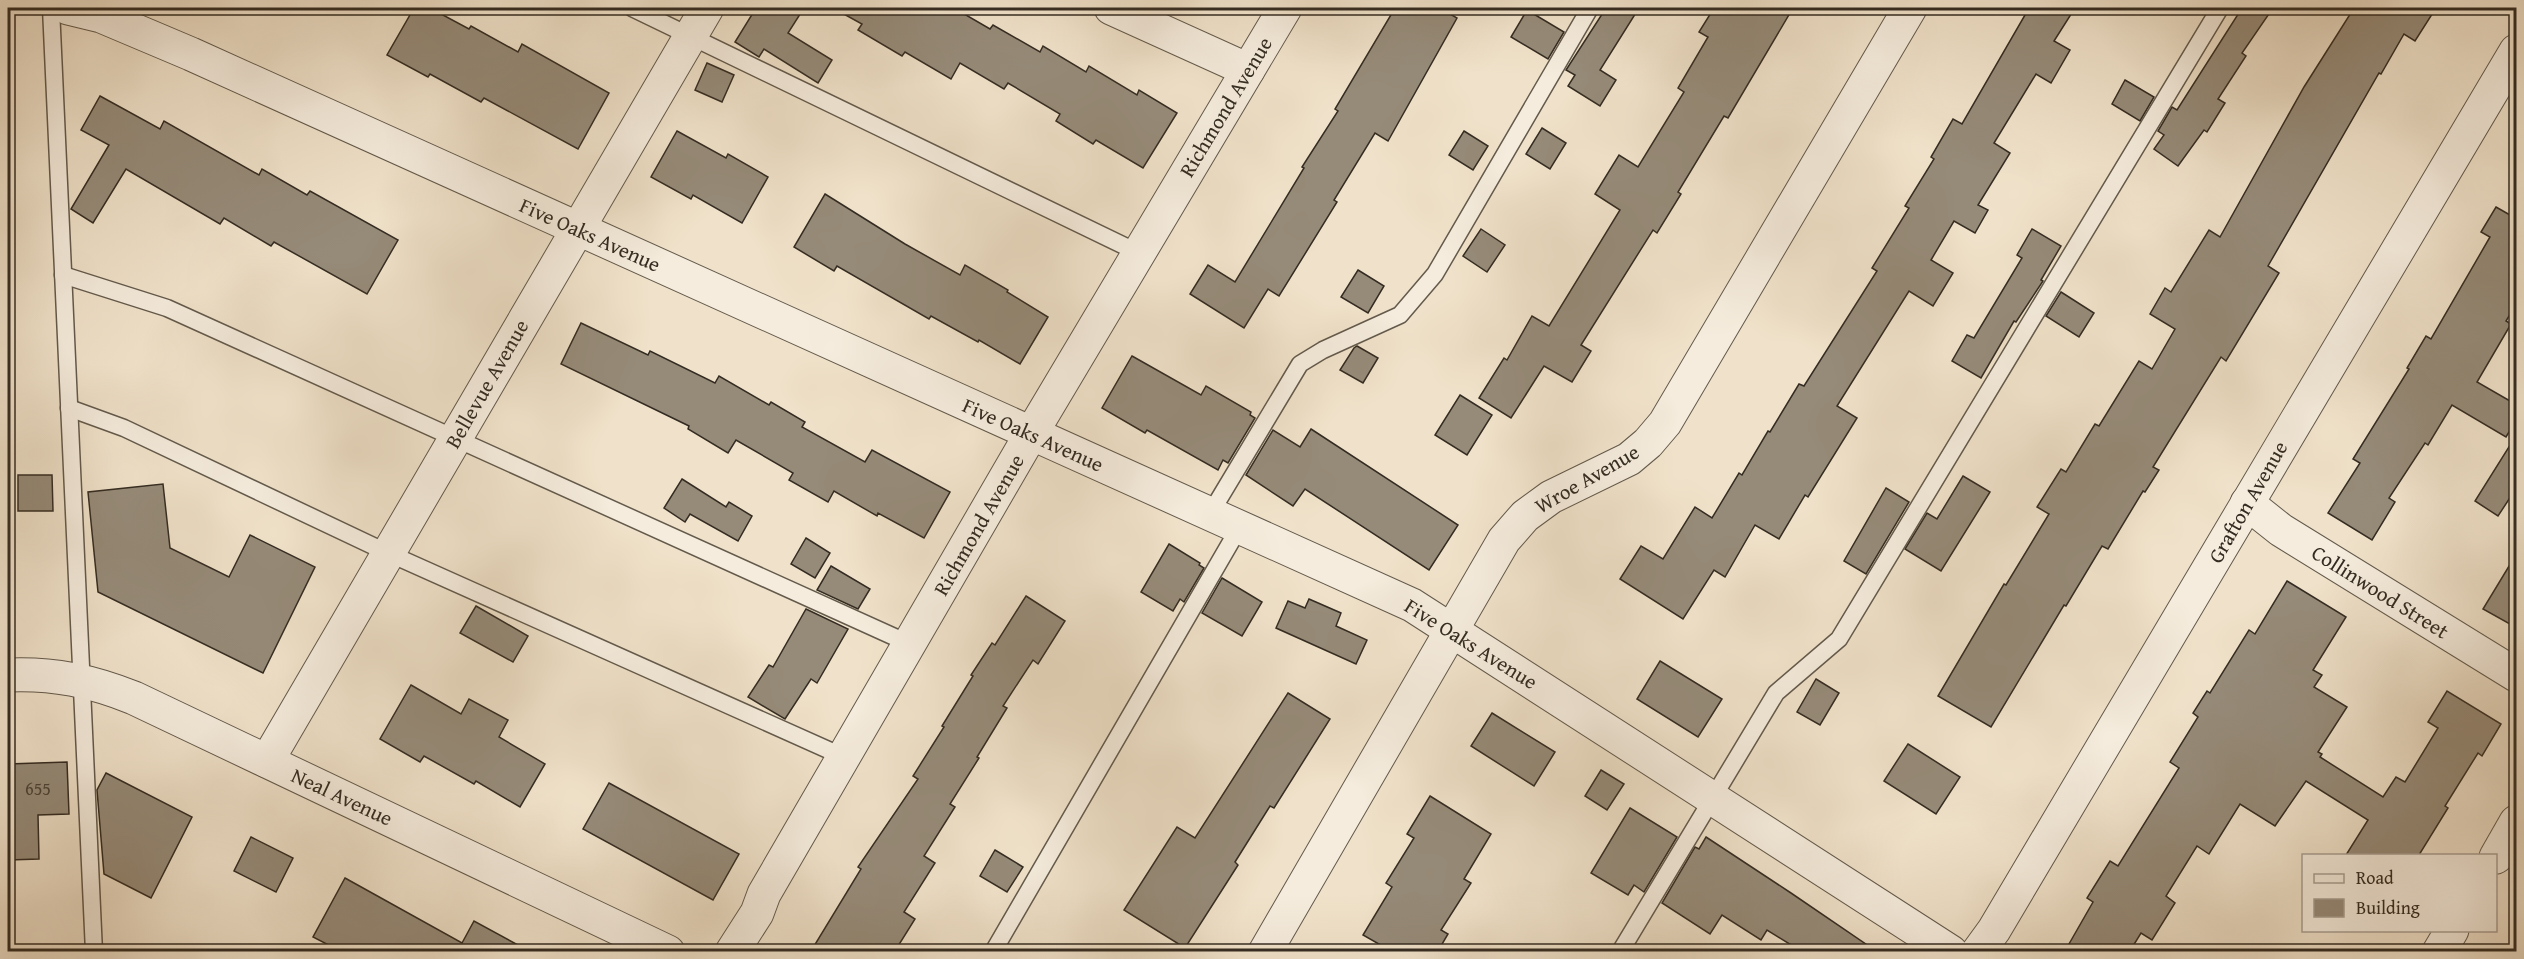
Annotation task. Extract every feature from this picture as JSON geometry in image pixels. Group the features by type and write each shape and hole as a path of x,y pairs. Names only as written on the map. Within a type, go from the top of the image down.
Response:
{"street":[{"name":"Five Oaks Avenue","path":"68,8 101,16 181,50 1412,605 1951,951"},
{"path":"1111,8 1248,70"},
{"name":"Richmond Avenue","path":"732,951 757,913 764,894 1031,434 1285,8"},
{"name":"Wroe Avenue","path":"1265,951 1504,540 1525,516 1551,497 1629,459 1648,443 1665,423 1910,8"},
{"name":"Bellevue Avenue","path":"267,761 699,21"},
{"name":"Grafton Avenue","path":"1978,951 2001,920 2517,51"},
{"name":"Collinwood Street","path":"2247,503 2281,530 2517,675"},
{"name":"Neal Avenue","path":"8,675 51,675 81,679 134,698 668,951"},
{"path":"2497,855 2517,822"},
{"path":"2439,951 2451,932"}],"lane":[{"path":"51,8 94,951"},
{"path":"632,8 699,21 1139,253"},
{"path":"1210,514 1300,364 1323,350 1400,315 1435,274 1590,8"},
{"path":"1620,951 1776,693 1839,639 2220,8"},
{"path":"63,275 167,308 910,644"},
{"path":"69,408 124,428 388,553 844,758"},
{"path":"993,951 1239,528"}],"building":[{"path":"414,8 430,8 469,29 471,26 518,52 522,44 609,93 578,149 484,98 481,102 430,74 428,77 387,55"},
{"path":"756,8 804,8 788,33 832,60 818,83 764,49 759,57 735,42"},
{"path":"833,8 954,8 990,29 993,25 1040,52 1043,46 1086,72 1089,66 1137,95 1139,90 1177,113 1143,168 1096,140 1093,144 1056,121 1060,114 1008,83 1004,89 960,63 951,79 905,52 902,56 858,30 862,24"},
{"path":"1395,8 1440,8 1457,18 1388,141 1375,133 1334,200 1337,202 1279,296 1268,289 1244,328 1190,294 1208,265 1235,282 1304,168 1302,167 1338,111 1335,109"},
{"path":"1606,8 1639,8 1600,70 1616,80 1600,106 1568,86 1575,75 1566,70"},
{"path":"1714,8 1793,8 1728,118 1724,116 1678,192 1681,194 1657,233 1653,230 1581,345 1591,351 1572,382 1544,366 1511,418 1479,398 1504,358 1507,360 1532,316 1549,326 1620,210 1595,194 1619,155 1638,167 1684,92 1678,88 1708,37 1699,32"},
{"path":"2029,8 2075,8 2054,41 2070,50 2051,83 2036,74 1994,143 2010,153 1978,205 1988,210 1975,233 1954,221 1931,260 1953,273 1933,306 1909,291 1837,406 1857,418 1808,497 1805,495 1779,539 1755,525 1725,577 1714,570 1683,619 1620,579 1641,546 1663,559 1695,507 1712,518 1739,473 1742,475 1799,384 1804,386 1877,271 1872,268 1909,208 1905,206 1934,159 1931,157 1953,119 1962,124"},
{"path":"2242,8 2273,8 2242,53 2246,56 2218,99 2225,103 2207,132 2204,130 2178,166 2154,149 2164,135 2158,131 2172,107 2177,110"},
{"path":"2354,8 2436,8 2415,41 2404,34 2381,74 2379,73 2268,266 2279,273 2226,361 2221,357 2153,467 2159,470 2145,492 2143,491 2108,549 2102,546 1991,727 1938,696 2004,584 2006,585 2049,514 2037,507 2061,469 2066,472 2095,424 2099,426 2139,361 2152,369 2175,329 2150,314 2165,288 2171,292 2209,230 2220,237 2304,87"},
{"path":"1527,10 1564,32 1548,59 1511,37"},
{"path":"707,63 734,75 722,102 695,90"},
{"path":"2125,80 2154,97 2140,121 2112,104"},
{"path":"100,96 160,129 164,121 259,175 262,169 307,195 310,191 398,240 367,294 274,242 271,246 224,218 220,224 126,169 93,223 71,209 109,145 81,130"},
{"path":"1542,128 1566,143 1550,169 1526,154"},
{"path":"677,131 726,158 728,154 768,177 742,223 693,195 691,199 651,177"},
{"path":"1464,131 1488,146 1473,170 1449,155"},
{"path":"825,194 960,275 965,265 1048,317 1020,364 931,316 929,319 837,266 834,271 794,247"},
{"path":"2496,207 2517,219 2517,303 2506,321 2511,324 2477,382 2517,405 2517,419 2506,437 2452,405 2428,445 2425,443 2389,498 2395,502 2372,540 2328,513 2360,463 2353,459 2409,369 2407,368 2426,336 2431,339 2490,237 2481,232"},
{"path":"1481,229 1505,245 1487,272 1463,256"},
{"path":"2032,229 2061,246 2041,280 2043,281 2016,322 2014,321 1981,378 1952,361 1967,335 1974,338 2022,258 2017,255"},
{"path":"1358,270 1384,286 1368,313 1341,297"},
{"path":"2061,292 2094,313 2079,337 2046,316"},
{"path":"581,323 648,355 650,351 715,383 719,376 769,405 771,402 805,422 802,427 865,462 872,450 950,492 924,538 878,513 877,516 834,491 828,502 789,480 793,473 736,440 728,453 688,429 689,426 561,364"},
{"path":"1357,346 1378,358 1363,383 1340,370"},
{"path":"1132,356 1201,395 1206,386 1251,412 1250,415 1255,418 1228,463 1223,460 1218,470 1147,430 1145,433 1102,408"},
{"path":"1460,395 1492,415 1467,455 1435,435"},
{"path":"1311,429 1458,525 1429,570 1305,489 1293,506 1246,475 1273,430 1300,447"},
{"path":"2517,434 2517,487 2498,516 2475,501"},
{"path":"18,475 52,475 53,511 18,511"},
{"path":"1963,476 1990,492 1941,571 1905,549 1927,513 1937,519"},
{"path":"682,479 726,507 729,502 752,516 738,541 690,514 685,522 664,508"},
{"path":"163,484 170,548 229,577 250,535 315,567 263,673 98,592 88,492"},
{"path":"1886,488 1909,502 1866,574 1844,561"},
{"path":"806,538 830,553 815,578 791,564"},
{"path":"1169,544 1200,563 1199,565 1204,568 1184,602 1180,599 1173,611 1141,592"},
{"path":"2517,553 2517,628 2483,609"},
{"path":"831,566 870,589 858,609 817,590"},
{"path":"1222,578 1262,602 1242,636 1202,613"},
{"path":"2287,581 2346,617 2313,670 2322,675 2314,687 2347,707 2318,752 2322,754 2320,757 2383,797 2396,777 2405,782 2438,728 2428,722 2447,691 2501,724 2482,756 2478,753 2445,806 2448,808 2420,854 2347,854 2368,820 2306,781 2275,826 2240,804 2209,854 2197,846 2166,896 2175,903 2152,940 2141,933 2130,951 2065,951 2093,902 2087,898 2110,861 2118,866 2179,768 2170,762 2198,717 2193,713 2207,691 2210,693 2249,630 2255,634"},
{"path":"1026,596 1065,621 1038,664 1033,660 1003,706 1007,708 950,804 955,807 924,856 935,863 904,912 915,919 895,951 811,951 861,869 858,867 918,779 913,776 944,727 942,726 973,676 971,675 992,643 995,645"},
{"path":"1309,599 1341,613 1336,626 1367,640 1356,664 1276,628 1288,601 1305,608"},
{"path":"476,606 528,636 513,662 460,633"},
{"path":"806,609 848,629 817,683 811,679 785,719 748,697 769,665 773,667"},
{"path":"1660,661 1722,699 1698,737 1637,699"},
{"path":"1816,679 1839,693 1820,725 1797,712"},
{"path":"411,685 461,714 469,699 508,720 499,737 545,764 520,807 476,781 474,784 424,756 420,762 380,739"},
{"path":"1288,693 1330,719 1274,808 1270,806 1235,862 1238,865 1185,948 1124,910 1177,827 1195,838"},
{"path":"1492,713 1555,752 1534,786 1471,746"},
{"path":"1908,744 1960,777 1936,814 1884,781"},
{"path":"67,762 69,814 38,815 39,859 8,860 8,764"},
{"path":"1601,770 1624,784 1607,810 1585,796"},
{"path":"106,773 192,817 151,898 104,874 97,790"},
{"path":"609,783 739,854 713,900 583,829"},
{"path":"1430,796 1491,834 1464,879 1471,883 1441,930 1448,934 1438,951 1391,951 1363,935 1392,887 1386,883 1414,838 1407,834"},
{"path":"1630,808 1677,837 1644,892 1634,885 1628,895 1591,873"},
{"path":"251,837 293,858 276,892 234,871"},
{"path":"1706,837 1876,951 1801,951 1767,930 1761,940 1722,915 1710,934 1662,903 1695,847 1699,849"},
{"path":"995,850 1023,867 1007,892 980,876"},
{"path":"345,878 462,943 474,921 529,951 340,951 313,937"}]}
